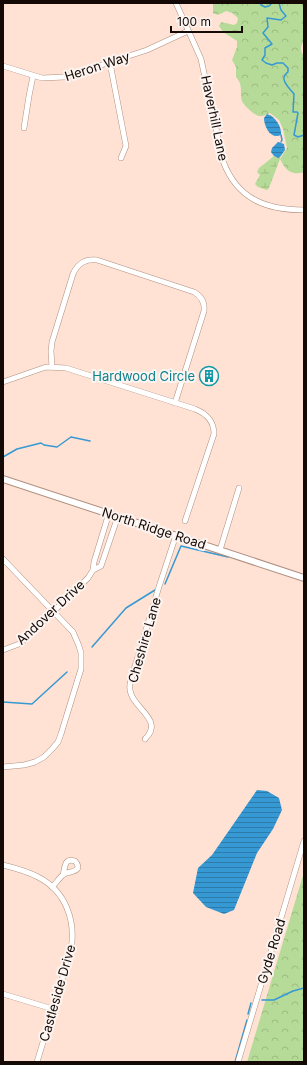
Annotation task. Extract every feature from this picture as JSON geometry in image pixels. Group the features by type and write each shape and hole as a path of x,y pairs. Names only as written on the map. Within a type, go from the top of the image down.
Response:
{"street":[{"name":"Haverhill Lane","path":"176,3 201,59 223,161 233,181 249,197 266,206 288,210 304,210"},
{"name":"Heron Way","path":"3,66 33,76 51,78 65,77 147,50 188,31"},
{"path":"110,63 126,146 121,158"},
{"path":"24,128 28,96 33,76"},
{"path":"52,367 52,342 73,274 78,266 84,261 97,260 194,292 200,296 204,311 175,403"},
{"path":"3,382 39,369 52,367 71,370 201,412 209,418 214,428 214,434 185,521"},
{"name":"North Ridge Road","path":"3,479 304,578"},
{"path":"220,550 238,488"},
{"name":"Andover Drive","path":"3,650 19,644 88,578 93,570 109,513"},
{"name":"Andover Drive","path":"93,570 101,566 118,516"},
{"name":"Cheshire Lane","path":"144,739 149,734 151,723 150,718 133,700 130,688 176,535"},
{"path":"3,559 73,632 81,653 81,669 58,742 44,757 35,762 24,765 3,767"},
{"name":"Gyde Road","path":"238,1062 304,841"},
{"name":"Castleside Drive","path":"3,865 43,879 60,895 71,919 73,933 70,950 37,1062"},
{"path":"52,887 63,875"},
{"path":"3,994 53,1009"}],"green space":[{"path":"213,3 304,3 304,41 301,48 304,56 304,173 295,173 287,170 280,159 287,148 283,129 279,120 270,113 262,116 256,115 243,103 241,86 236,77 236,67 232,60 237,47 237,41 223,32 219,26 221,22 234,25 237,23 238,18 232,13 226,11 220,14 213,13"},
{"path":"274,156 278,158 280,157 280,159 269,188 267,190 258,187 255,184 260,175 257,172 259,168"},
{"path":"304,872 304,1062 247,1062"}],"water":[{"path":"267,114 273,117 277,122 281,135 274,136 267,129 264,118"},
{"path":"278,142 284,144 285,150 278,158 271,152 272,148"},
{"path":"257,790 267,791 279,798 282,810 273,829 257,853 234,910 224,914 206,907 193,893 198,868 212,855"}],"waterway":[{"path":"260,3 265,7 272,3"},
{"path":"279,3 281,10 286,16 281,20 267,18 268,27 263,33 272,44 265,48 265,55 262,60 272,65 283,63 288,68 288,72 284,77 285,84 294,94 293,112 298,113 294,135 298,137 304,135"},
{"path":"281,135 281,142"},
{"path":"3,457 17,449 41,443 44,445 57,447 71,437 90,441"},
{"path":"165,584 181,546 228,557"},
{"path":"92,647 126,608 155,590"},
{"path":"3,702 32,704 67,672"},
{"path":"262,1000 274,1000 293,991 304,988"},
{"path":"248,1014 251,1003"},
{"path":"235,1062 247,1020"}],"place":[{"name":"Hardwood Circle","path":"209,376"}]}
